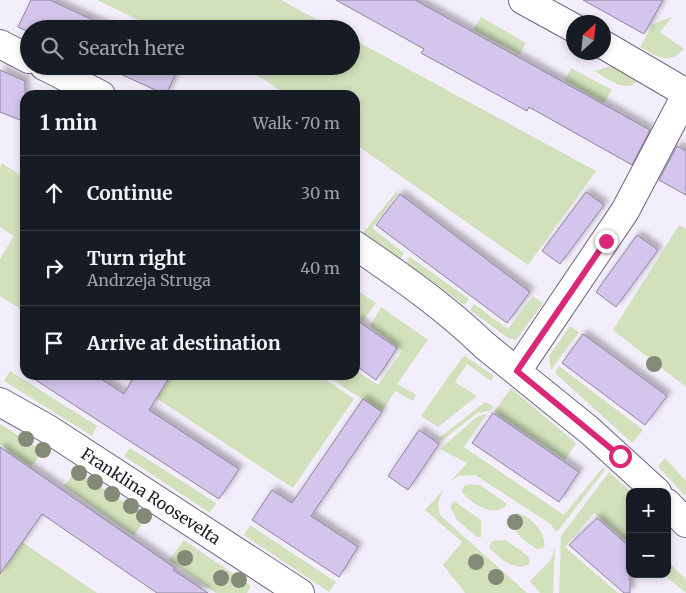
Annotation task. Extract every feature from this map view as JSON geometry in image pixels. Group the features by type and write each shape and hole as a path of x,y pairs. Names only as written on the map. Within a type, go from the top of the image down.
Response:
{"street":[{"path":"523,0 566,24"},
{"path":"0,44 20,54"},
{"path":"517,371 625,211 686,94 611,49"},
{"path":"62,75 91,90"},
{"path":"360,248 423,292 589,430 652,488"},
{"name":"Franklina Roosevelta","path":"0,402 54,433 300,593"},
{"path":"671,507 686,523"}],"green space":[{"path":"97,0 281,0 318,20 138,20"},
{"path":"481,17 526,43 519,55 473,30"},
{"path":"672,17 660,32 684,49 673,57 662,58 640,47 653,24"},
{"path":"360,43 596,171 528,265 360,147 360,90 279,90 254,75 360,75"},
{"path":"619,64 638,80 628,86 622,86 594,71"},
{"path":"571,68 612,90 604,103 565,81"},
{"path":"2,163 20,175 20,309 0,296 0,259 14,236 0,227 0,167"},
{"path":"396,192 398,193 372,228 404,253 400,259 363,233"},
{"path":"679,225 686,229 686,387 613,330"},
{"path":"410,257 469,299 464,305 406,262"},
{"path":"360,292 376,303 360,323"},
{"path":"533,296 543,303 516,340 508,338 470,310 474,304 508,329"},
{"path":"381,307 428,340 397,384 416,395 413,401 395,391 382,412 333,380 360,380 360,373 378,385 402,351 370,326"},
{"path":"570,326 579,332 551,370 549,356"},
{"path":"464,355 494,376 491,381 467,364 455,382 477,396 438,427 421,416"},
{"path":"559,366 643,430 632,443 555,373"},
{"path":"10,371 20,377 20,380 24,380 97,426 92,436 4,381"},
{"path":"129,380 326,380 354,399 293,488"},
{"path":"511,388 576,443 565,460 494,412"},
{"path":"485,402 493,406 490,411 477,413 443,440 439,438"},
{"path":"487,414 464,447 564,515 603,467 605,470 557,532 549,523 475,475 459,476 451,481 467,463 440,449 478,416"},
{"path":"0,424 43,451 31,467 0,445"},
{"path":"130,448 216,503 210,513 124,456"},
{"path":"665,458 686,481 686,493 684,495 658,466"},
{"path":"76,471 147,517 134,536 64,486"},
{"path":"609,472 627,488 625,540 594,513 565,547 618,593 559,593 561,536"},
{"path":"465,485 480,485 506,503 506,506 494,510 482,508 461,491"},
{"path":"444,489 439,502 441,516 527,593 465,593 443,565 462,542 425,510"},
{"path":"454,501 481,520 481,537 477,537 457,520 450,507"},
{"path":"516,513 532,521 540,531 543,537 544,548 537,549 518,534 513,525"},
{"path":"250,525 336,582 329,592 244,535"},
{"path":"0,527 97,593 0,593"},
{"path":"184,540 251,586 247,593 216,593 169,560"},
{"path":"506,540 528,556 530,562 528,565 511,565 489,548 492,541"},
{"path":"555,547 553,593 540,593 530,581 551,560"},
{"path":"671,564 686,580 686,593 668,578 671,578"}],"building":[{"path":"31,0 50,0 93,20 21,20"},
{"path":"336,0 415,0 650,130 632,165 529,107 527,111 421,53 424,49"},
{"path":"583,0 663,0 644,34"},
{"path":"0,70 25,81 25,90 20,90 20,120 0,112"},
{"path":"123,75 175,75 168,90 155,90"},
{"path":"677,146 686,151 686,195 659,180"},
{"path":"586,192 604,205 560,264 542,251"},
{"path":"400,194 530,292 507,323 376,225"},
{"path":"637,235 658,250 616,307 596,292"},
{"path":"360,322 397,348 376,380 360,369"},
{"path":"583,334 667,396 645,425 562,363"},
{"path":"36,380 103,380 124,394 132,380 168,380 149,410 239,469 219,499"},
{"path":"363,399 382,412 311,516 358,547 339,577 252,520 272,490 292,503"},
{"path":"493,413 579,472 559,502 472,443"},
{"path":"419,430 439,444 408,490 388,476"},
{"path":"0,447 175,568 173,570 208,593 157,593 42,514 0,574"},
{"path":"597,518 626,543 626,578 630,578 630,593 624,593 569,545"}],"route":[{"path":"606,241 517,371 620,456"}]}
